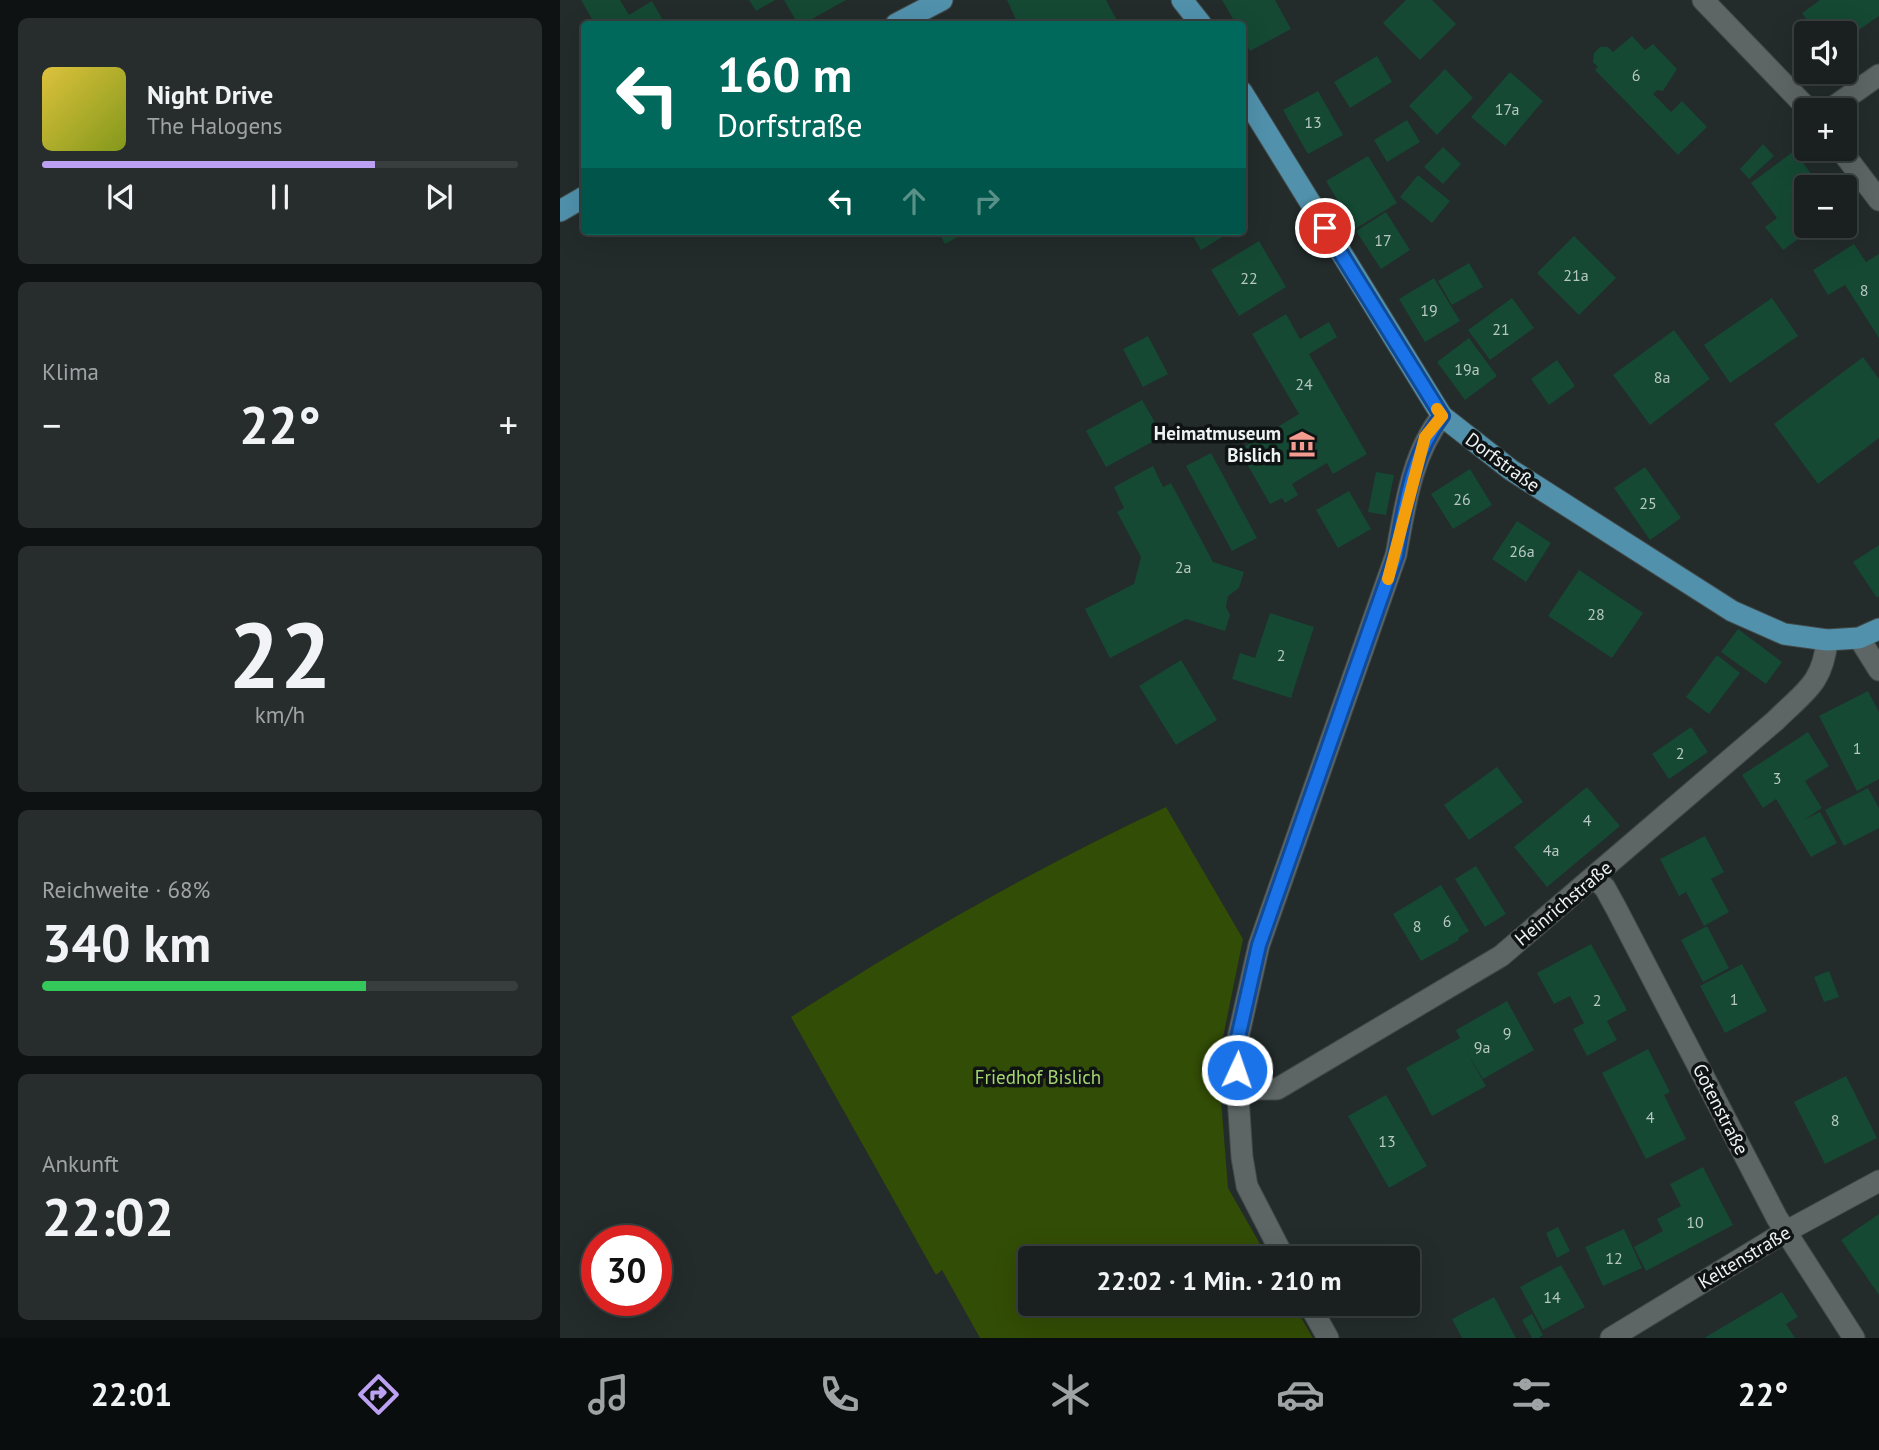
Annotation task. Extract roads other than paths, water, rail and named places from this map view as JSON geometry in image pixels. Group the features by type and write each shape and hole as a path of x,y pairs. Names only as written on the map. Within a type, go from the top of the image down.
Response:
{"main road":[{"path":"902,21 942,0"},
{"path":"1182,0 1199,21"},
{"name":"Dorfstraße","path":"1246,98 1442,416 1511,470 1732,611 1784,634 1826,640 1869,633"},
{"path":"560,211 581,199"}],"street":[{"path":"1703,0 1797,98"},
{"path":"1846,98 1879,75"},
{"path":"1849,161 1879,200"},
{"path":"1278,1246 1247,1186 1235,1051 1259,945 1396,555 1405,503 1425,437 1442,416"},
{"path":"1869,633 1879,670"},
{"name":"Heinrichstraße","path":"1238,1089 1277,1089 1501,956 1775,721 1815,681 1825,666 1826,640"},
{"name":"Gotenstraße","path":"1594,877 1605,888 1616,908 1785,1232 1854,1338"},
{"name":"Keltenstraße","path":"1611,1338 1785,1232 1879,1181"},
{"path":"1316,1316 1328,1338"}],"place":[{"name":"Heimatmuseum Bislich","path":"1302,444"}],"park label":[{"name":"Friedhof Bislich","path":"1038,1077"}]}
